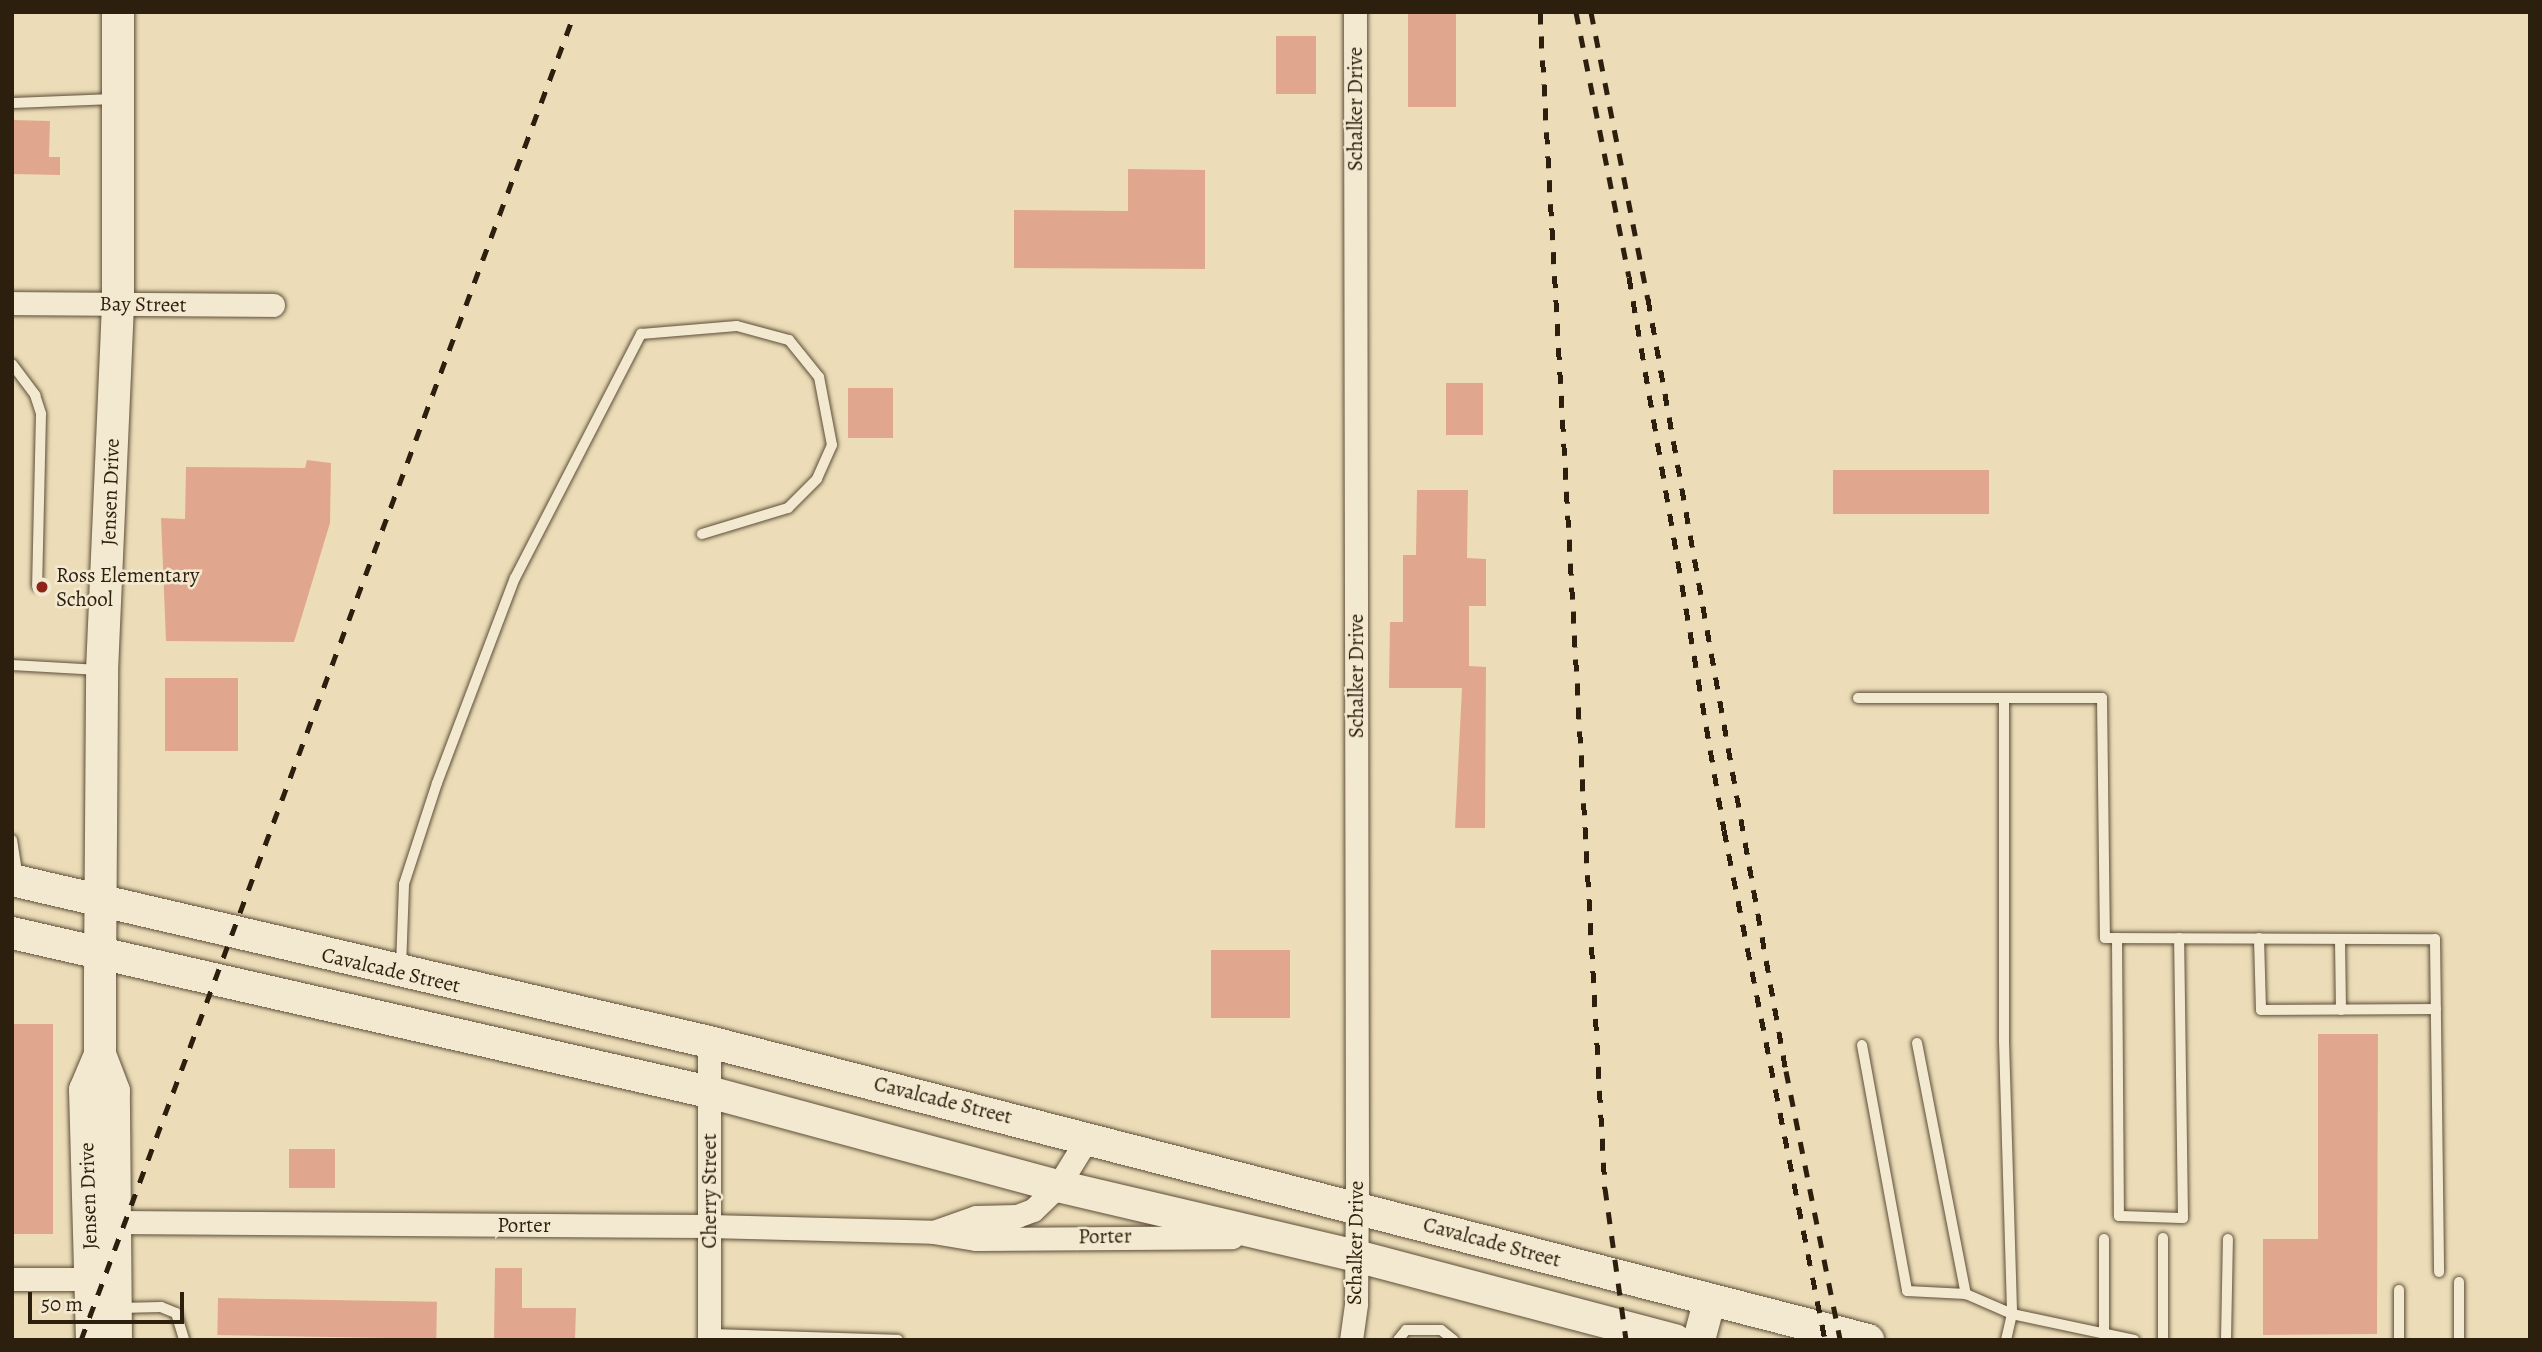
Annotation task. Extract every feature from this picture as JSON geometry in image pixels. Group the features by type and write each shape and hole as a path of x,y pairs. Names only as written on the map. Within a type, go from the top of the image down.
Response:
{"main road":[{"name":"Jensen Drive","path":"116,1340 114,1091 100,1055 100,901 102,671 118,304 118,12"},
{"name":"Cavalcade Street","path":"15,881 401,973 709,1042 1088,1137 1868,1340"},
{"path":"12,933 709,1092 1058,1186 1356,1256 1675,1340"},
{"name":"Jensen Drive","path":"92,1340 85,1090 100,1055"},
{"path":"1699,1340 1710,1299"}],"street":[{"name":"Schalker Drive","path":"1350,1340 1356,1256 1355,12"},
{"name":"Bay Street","path":"12,303 273,306"},
{"name":"Cherry Street","path":"709,1042 709,1337"},
{"name":"Porter","path":"933,1232 976,1217 1017,1216 1033,1210 1058,1186 1088,1137"},
{"name":"Porter","path":"115,1222 709,1226 933,1232 976,1239 1277,1238"},
{"path":"12,1279 90,1279"}],"lane":[{"path":"12,103 118,99"},
{"path":"401,973 404,884 437,783 515,578 641,334 737,326 789,340 819,377 831,445 817,479 788,508 702,534"},
{"path":"12,365 35,395 41,414 37,586"},
{"path":"12,665 102,671"},
{"path":"1858,698 2102,698 2105,938 2435,939 2439,1272"},
{"path":"2004,698 2004,1041 2012,1314 2006,1340"},
{"path":"12,840 15,881"},
{"path":"2117,938 2119,1216 2183,1217 2179,938"},
{"path":"2259,938 2261,1010 2436,1009"},
{"path":"2340,939 2341,1010"},
{"path":"1917,1043 1966,1294"},
{"path":"1862,1045 1907,1291 1966,1294 2012,1314 2134,1340"},
{"path":"2163,1238 2163,1340"},
{"path":"2104,1239 2104,1334"},
{"path":"2227,1340 2228,1240"},
{"path":"2459,1282 2459,1340"},
{"path":"2399,1290 2399,1340"},
{"path":"116,1308 161,1307 176,1313 184,1340"},
{"path":"1398,1340 1406,1330 1441,1330 1454,1340"},
{"path":"709,1337 898,1340"}],"building":[{"path":"1408,12 1456,12 1456,107 1408,107"},
{"path":"1276,36 1316,36 1316,94 1276,94"},
{"path":"12,120 50,121 49,157 60,157 60,175 12,174"},
{"path":"1128,169 1205,170 1205,269 1014,268 1014,210 1128,211"},
{"path":"1446,383 1483,383 1483,435 1446,435"},
{"path":"848,388 893,388 893,438 848,438"},
{"path":"307,460 331,463 330,523 294,642 166,641 161,518 185,519 186,467 305,468"},
{"path":"1833,470 1989,470 1989,514 1833,514"},
{"path":"1417,490 1468,490 1467,558 1486,559 1486,606 1469,606 1469,666 1486,667 1485,828 1455,828 1462,688 1389,688 1390,622 1403,622 1403,555 1416,555"},
{"path":"165,678 238,678 238,751 165,751"},
{"path":"1211,950 1290,950 1290,1018 1211,1018"},
{"path":"12,1024 53,1024 53,1234 12,1234"},
{"path":"2318,1034 2378,1034 2377,1334 2263,1335 2263,1239 2318,1239"},
{"path":"289,1149 335,1149 335,1188 289,1188"},
{"path":"495,1268 522,1268 522,1308 576,1308 575,1340 494,1340"},
{"path":"218,1298 437,1302 436,1339 217,1335"}],"railway":[{"path":"81,1340 575,12"},
{"path":"1540,12 1605,1188 1626,1340"},
{"path":"1576,12 1629,277 1724,830 1825,1340"},
{"path":"1591,12 1648,299 1786,1071 1840,1340"}],"place":[{"name":"Ross Elementary School","path":"42,587"}]}
